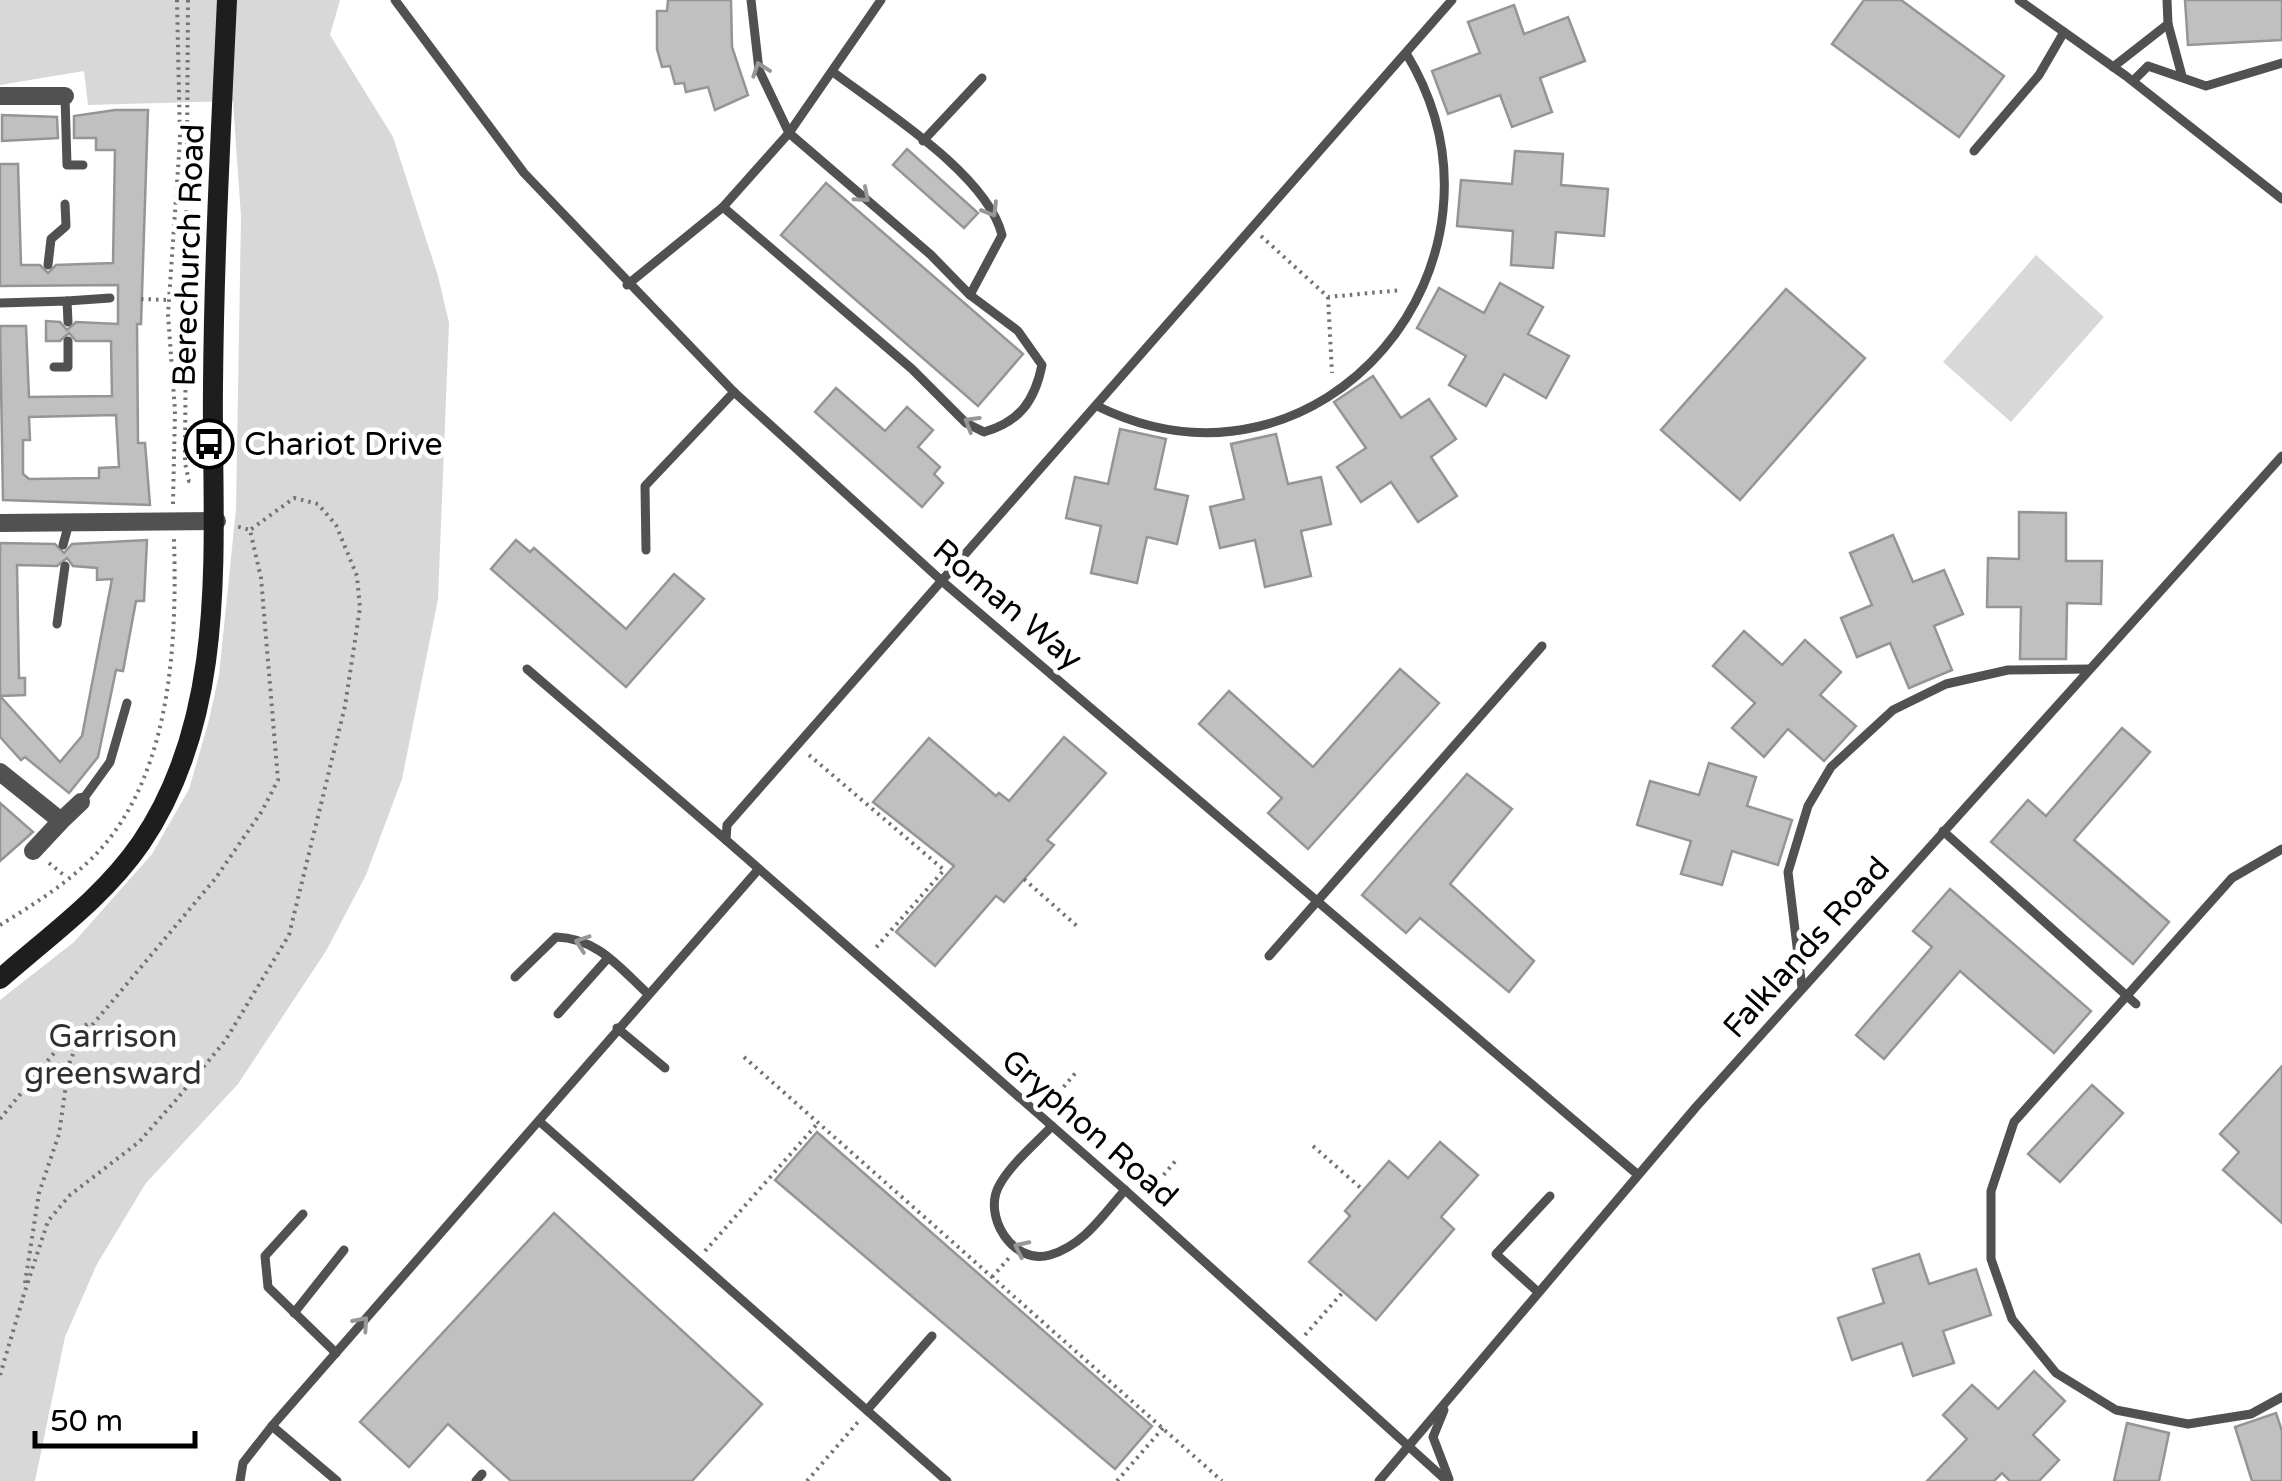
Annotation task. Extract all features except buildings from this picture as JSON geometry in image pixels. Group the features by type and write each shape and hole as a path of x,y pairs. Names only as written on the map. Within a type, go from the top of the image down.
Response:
{"street":[{"name":"Berechurch Road","path":"0,978 67,925 142,842 169,790 191,730 204,671 216,520 227,0"},
{"path":"0,96 65,96"},
{"path":"0,523 216,520"},
{"path":"0,772 61,821"},
{"path":"33,851 81,802"}],"lane":[{"name":"Roman Way","path":"395,0 524,172 626,285 734,392 943,582 1321,900 1637,1174"},
{"path":"722,207 899,357 966,423 984,432 1008,426 1036,395 1042,365 1018,331 970,296 932,255 789,133 759,70 751,0"},
{"path":"626,285 722,207 789,133 881,0"},
{"path":"726,840 727,825 1452,0"},
{"path":"2019,0 2133,81 2282,199"},
{"path":"2167,0 2168,24 2182,76"},
{"path":"2113,67 2168,24"},
{"path":"1974,151 2039,75 2064,32"},
{"path":"1097,406 1126,420 1186,433 1244,431 1294,415 1333,394 1382,353 1406,323 1433,268 1446,208 1443,152 1420,77 1406,54"},
{"path":"2133,81 2148,66 2206,86 2281,65"},
{"path":"832,72 923,141 997,212 1002,235 970,296"},
{"path":"923,141 982,78"},
{"path":"65,96 68,165 83,165"},
{"path":"48,265 51,238 66,226 66,204"},
{"path":"50,287 51,301"},
{"path":"0,303 110,298"},
{"path":"67,300 68,322"},
{"path":"54,367 68,367 68,341"},
{"path":"646,550 645,486 734,392"},
{"name":"Falklands Road","path":"1379,1481 1637,1174 2282,456"},
{"path":"63,544 70,522"},
{"path":"57,624 65,589 64,566"},
{"path":"1269,956 1542,646"},
{"path":"528,668 726,840"},
{"path":"1802,988 1788,872 1808,806 1830,767 1893,710 1946,684 2008,670 2089,668"},
{"path":"81,802 110,762 127,703"},
{"path":"1943,831 2136,1004"},
{"name":"Gryphon Road","path":"726,840 1125,1190 1407,1448 1449,1481"},
{"path":"2282,849 2232,878 2014,1122 1991,1191 1991,1259 2012,1319 2056,1372 2116,1410 2188,1424 2252,1414 2282,1397"},
{"path":"240,1481 243,1463 272,1426 757,871"},
{"path":"515,976 556,938 578,938 608,958 648,994"},
{"path":"558,1014 608,958"},
{"path":"617,1028 665,1068"},
{"path":"540,1121 947,1481"},
{"path":"1052,1126 998,1186 995,1217 1004,1239 1047,1257 1082,1239 1125,1190"},
{"path":"1538,1292 1496,1254 1550,1196"},
{"path":"303,1214 265,1256 268,1287 336,1352"},
{"path":"294,1313 344,1250"},
{"path":"867,1410 932,1336"},
{"path":"1449,1399 1434,1438 1441,1468 1449,1481"},
{"path":"272,1426 337,1481"}],"path":[{"path":"174,520 175,411 168,300 180,140 178,0"},
{"path":"188,0 186,463 189,481 214,484"},
{"path":"1254,229 1328,298 1333,394"},
{"path":"1328,298 1423,288"},
{"path":"141,299 168,300"},
{"path":"0,1375 48,1222 70,1194 139,1142 176,1100 225,1041 289,934 357,647 357,576 336,524 318,504 294,498 250,530"},
{"path":"216,520 250,530"},
{"path":"23,1297 38,1192 59,1134 69,1064 94,1021 215,878 262,811 278,780 261,578 250,530"},
{"path":"797,745 944,870 863,962"},
{"path":"1024,879 1078,927"},
{"path":"0,1119 68,1036 94,1021"},
{"path":"744,1058 1222,1481"},
{"path":"1039,1115 1078,1070"},
{"path":"696,1260 818,1123"},
{"path":"1313,1146 1364,1190"},
{"path":"1140,1204 1178,1158"},
{"path":"992,1278 1018,1248"},
{"path":"1295,1346 1343,1292"},
{"path":"807,1481 867,1410"},
{"path":"1117,1481 1163,1428"}],"green space":[{"name":"Garrison greensward","path":"0,0 340,0 330,35 393,137 438,276 449,323 438,599 402,779 366,875 326,951 238,1084 146,1183 97,1264 65,1337 35,1481 0,1481 0,1000 74,942 152,854 189,789 219,675 236,509 241,217 233,101 88,105 84,71 0,85"},
{"path":"2036,255 2104,317 2011,422 1943,362"}],"place":[{"name":"Chariot Drive","path":"209,444"}]}
